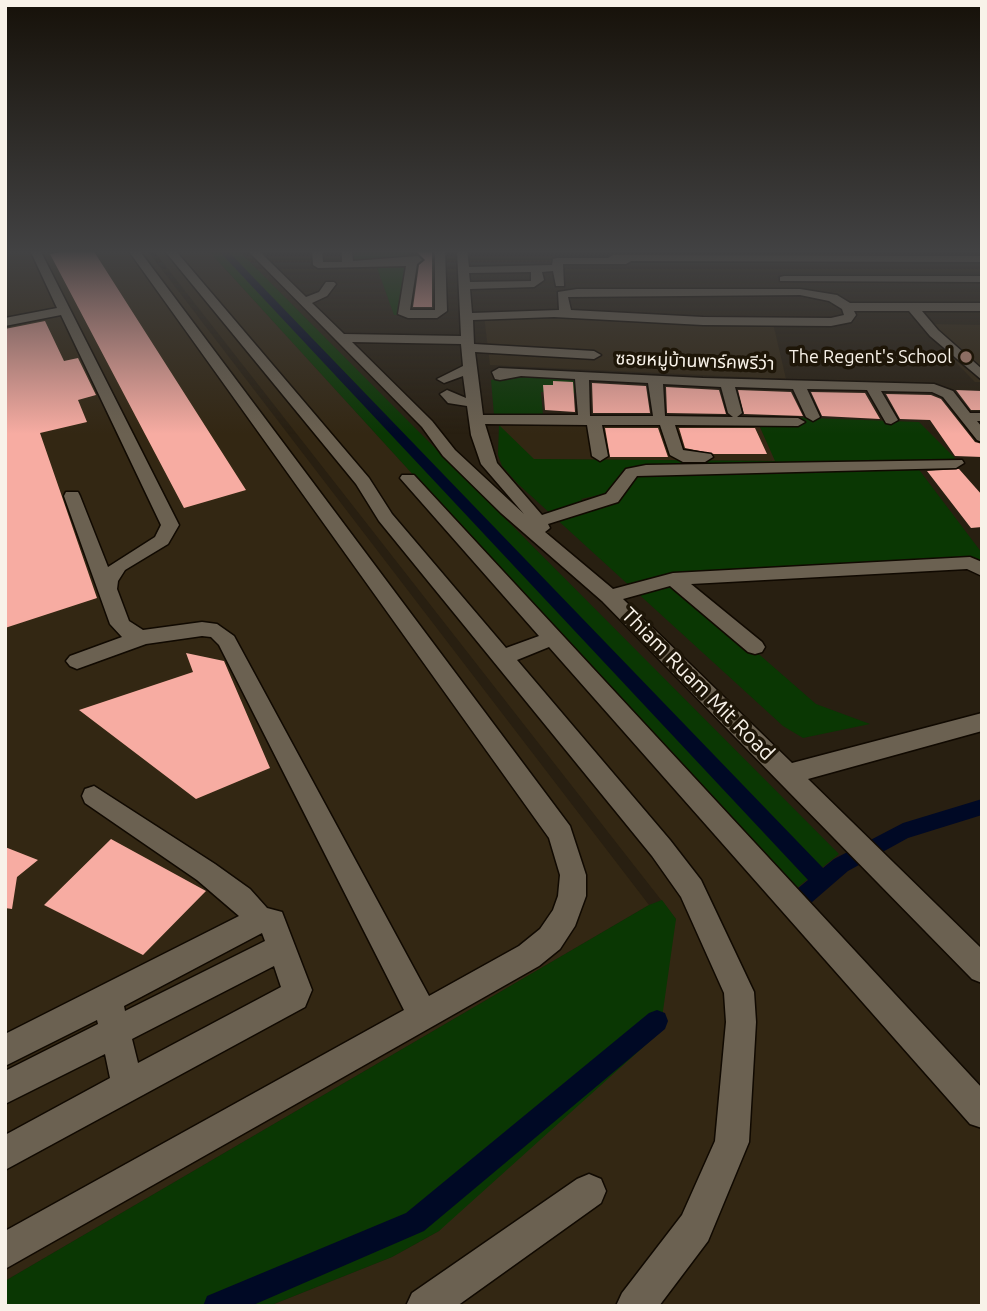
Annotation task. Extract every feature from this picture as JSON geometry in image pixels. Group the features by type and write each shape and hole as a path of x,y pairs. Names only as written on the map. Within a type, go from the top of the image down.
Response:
{"street":[{"path":"5,322 59,311"},
{"path":"66,311 170,525 162,540 118,566 108,580 107,589"},
{"path":"5,1251 529,956 550,939 565,917 572,896 573,875 561,834 178,311"},
{"path":"220,311 363,482 385,517 661,848 691,889 739,992 741,1022 732,1142 695,1228 635,1306"},
{"name":"Thiam Ruam Mit Road","path":"315,311 427,424 449,453 508,509 552,544 609,596 789,774 982,722"},
{"path":"405,311 404,313 440,313 439,311"},
{"name":"Thiam Ruam Mit Road","path":"467,311 470,427 489,464 552,544"},
{"path":"565,311 566,316"},
{"path":"468,333 492,314 831,322 847,319 851,311"},
{"path":"916,311 931,329 982,376"},
{"path":"342,338 468,333 528,325"},
{"path":"468,333 507,344 594,355"},
{"path":"470,372 445,387 470,427"},
{"name":"ซอยหมู่บ้านพาร์คพรีว่า","path":"470,372 941,390 974,417 982,437"},
{"path":"582,375 589,417 600,456"},
{"path":"655,379 663,417 676,452 683,457 834,457"},
{"path":"727,383 735,413"},
{"path":"427,424 470,427 589,417 805,419 798,384"},
{"path":"872,387 891,420"},
{"path":"537,522 612,498 632,472 646,470 956,463"},
{"path":"408,478 982,1112"},
{"path":"72,496 120,624 132,635 143,637 164,637 202,629 217,631 228,641 422,1014"},
{"path":"609,596 673,579 970,563 982,569"},
{"path":"673,579 755,647"},
{"path":"77,661 143,637"},
{"path":"502,658 553,638"},
{"path":"789,774 827,816 982,968"},
{"path":"94,796 218,881 240,898 260,920"},
{"path":"5,1051 260,920 272,921 297,990 294,996 5,1153"},
{"path":"5,1088 282,947"},
{"path":"107,998 128,1086"},
{"path":"425,1306 589,1191"}],"shaded area":[{"path":"5,311 194,311 649,905 5,1281"},
{"path":"201,311 264,311 982,1098 982,1306 269,1306 392,1257 439,1231 676,919"},
{"path":"554,315 773,323 786,379 490,365 484,316"},
{"name":"The Regent's School","path":"931,324 982,325 982,382 975,382 927,333 939,332"},
{"path":"494,415 755,416 776,461 533,459 502,431"}],"green space":[{"path":"264,311 299,311 839,854 793,891"},
{"path":"523,375 575,376 575,393 541,392 543,415 494,415 491,380"},
{"path":"755,416 919,422 958,461 625,468 609,493 581,499 591,508 637,475 917,467 982,553 982,562 667,574 816,704 870,724 803,738 783,726 518,484 502,466 498,455 499,425 534,459 775,461"},
{"path":"662,900 676,919 660,1032 439,1231 392,1257 269,1306 5,1306 5,1281 649,905"}],"building":[{"path":"80,311 132,311 246,490 184,508"},
{"path":"45,321 64,361 78,358 96,395 78,400 87,422 40,433 97,598 5,628 5,329"},
{"path":"553,381 573,382 575,412 545,410 543,385 553,385"},
{"path":"592,383 646,386 650,413 593,413"},
{"path":"666,387 719,390 726,414 667,413"},
{"path":"738,390 791,392 803,416 744,414"},
{"path":"956,390 982,391 982,410 971,410"},
{"path":"811,392 865,393 880,419 822,416"},
{"path":"886,394 931,395 941,399 975,442 982,444 982,457 955,456 930,420 900,419"},
{"path":"605,428 658,428 668,457 610,457"},
{"path":"679,428 755,428 767,454 714,454 685,448"},
{"path":"959,469 982,495 982,527 971,528 927,471"},
{"path":"186,653 224,661 270,768 196,799 79,710 193,672"},
{"path":"111,839 206,891 143,955 44,905"},
{"path":"5,847 38,860 17,877 12,909 5,908"}],"waterway":[{"path":"280,311 822,881"},
{"path":"822,881 841,865 903,831 982,807"},
{"path":"804,896 822,881"},
{"path":"217,1306 415,1222 657,1021"}],"place":[{"name":"The Regent's School","path":"966,357"}]}
